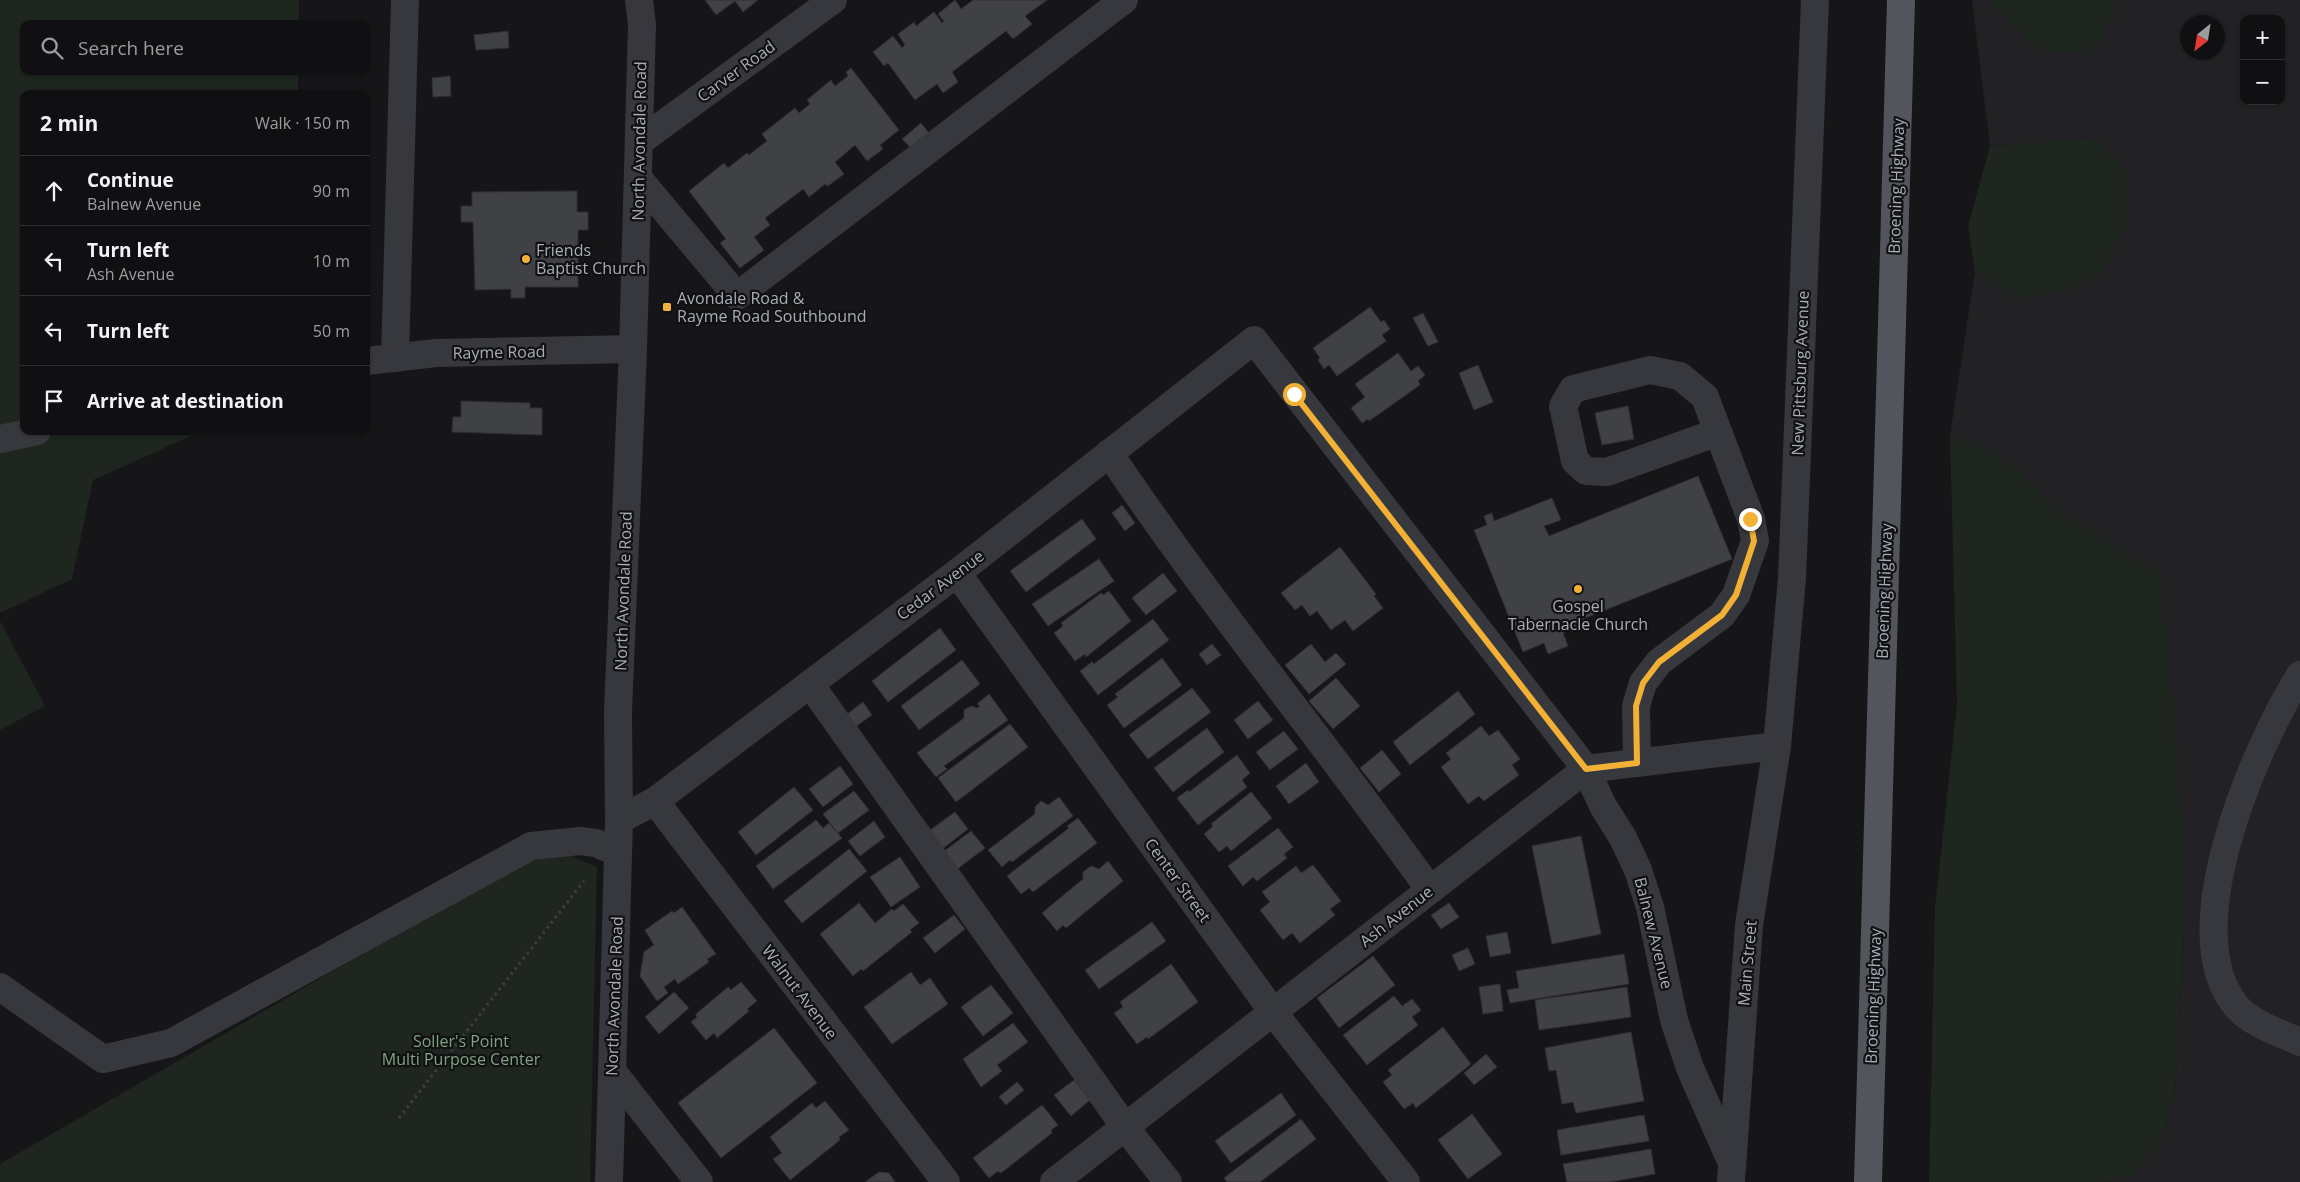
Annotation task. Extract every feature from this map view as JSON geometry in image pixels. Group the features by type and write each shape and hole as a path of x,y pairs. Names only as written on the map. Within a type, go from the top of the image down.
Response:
{"main road":[{"name":"Broening Highway","path":"1868,1182 1901,0"}],"street":[{"path":"395,358 405,0"},
{"name":"North Avondale Road","path":"609,1182 612,1071 607,848 619,820 618,712 633,349 642,25 639,0"},
{"name":"Carver Road","path":"639,142 833,0"},
{"path":"638,178 737,296 1124,0"},
{"name":"New Pittsburg Avenue","path":"1777,746 1792,578 1815,0"},
{"name":"Cedar Avenue","path":"619,820 655,801 957,573 1254,340"},
{"name":"Balnew Avenue","path":"1254,340 1586,769 1603,806 1623,838 1638,870 1650,907 1674,1020 1690,1068 1731,1172"},
{"name":"Rayme Road","path":"370,361 436,353 633,349"},
{"path":"1637,763 1636,706 1643,683 1659,662 1722,615 1736,595 1754,541 1750,519 1718,432 1705,397 1680,376 1650,370 1573,389 1563,406 1575,461 1586,471 1607,472 1718,432"},
{"path":"0,439 20,435"},
{"path":"1109,453 1202,586 1380,819 1430,890"},
{"name":"Center Street","path":"957,573 1273,1012 1406,1182"},
{"path":"2300,675 2288,693 2255,762 2221,863 2215,903 2213,944 2218,970 2236,1006 2252,1020 2300,1042"},
{"path":"810,684 1125,1127 1168,1182"},
{"path":"1586,769 1777,746"},
{"name":"Main Street","path":"1731,1172 1749,925 1777,746"},
{"name":"Ash Avenue","path":"1054,1182 1586,769"},
{"name":"Walnut Avenue","path":"655,801 946,1182"},
{"path":"0,987 103,1059 171,1043 531,846 580,841 607,848"},
{"path":"612,1071 699,1182"}],"path":[{"path":"399,1118 589,874 607,848"}],"shaded area":[{"path":"1972,0 1987,0 2041,50 2115,15 2115,0 2300,0 2300,1182 2106,1182 2133,1175 2163,1138 2175,1090 2184,935 2160,574 2072,520 1995,452 1950,435 1975,272 2015,298 2091,138 1990,146"}],"green space":[{"path":"0,0 299,0 299,20 20,20 20,75 298,75 298,90 20,90 20,435 193,435 93,480 72,579 0,613"},
{"path":"1987,0 2115,0 2115,15 2089,55 2041,50"},
{"path":"2091,138 2126,171 2126,223 2105,268 2064,292 2015,298 1975,272 1968,226 1990,146"},
{"path":"1950,435 1995,452 2072,520 2160,574 2180,786 2184,934 2175,1090 2163,1138 2133,1175 2106,1182 1929,1182 1935,907 1957,704"},
{"path":"0,621 45,706 0,730"},
{"name":"Soller's Point Multi Purpose Center","path":"549,846 597,867 590,1182 0,1182 0,1164"}],"building":[{"path":"705,0 758,0 743,12 735,1 716,15"},
{"path":"955,0 961,9 973,0 1047,0 1025,16 1032,24 1013,39 1006,31 952,72 958,82 943,93 937,84 915,100 888,63 884,66 873,52 893,36 902,48 905,45 898,34 914,22 916,26 934,12 942,23 944,21 938,14"},
{"path":"508,31 509,48 476,50 474,35"},
{"path":"851,68 899,130 880,145 883,149 867,161 855,145 835,162 844,174 828,186 825,184 809,197 803,189 765,218 770,225 754,237 764,250 740,268 720,243 726,239 689,191 724,163 728,168 747,153 749,155 767,141 762,134 795,108 799,113 810,104 807,100 831,80 835,86 848,76 846,72"},
{"path":"450,76 451,96 433,97 432,78"},
{"path":"921,123 929,133 911,148 902,139"},
{"name":"Friends Baptist Church","path":"577,191 577,212 588,212 588,230 578,230 578,287 525,287 525,298 511,298 511,289 475,290 473,222 461,222 461,206 472,206 472,192"},
{"path":"1370,307 1381,322 1384,320 1390,329 1382,335 1386,341 1337,376 1329,365 1324,369 1318,360 1320,358 1313,348"},
{"path":"1423,313 1438,342 1428,346 1413,318"},
{"path":"1398,353 1411,371 1418,366 1425,375 1418,381 1420,385 1369,421 1368,419 1362,423 1351,408 1365,397 1355,384"},
{"path":"1478,365 1493,402 1474,410 1459,373"},
{"path":"461,401 530,403 530,408 542,408 542,435 452,432 453,417 461,417"},
{"path":"1628,406 1634,439 1602,445 1595,413"},
{"name":"Gospel Tabernacle Church","path":"1698,476 1732,559 1583,619 1585,624 1563,633 1568,646 1548,654 1544,643 1523,652 1474,530 1487,525 1484,516 1492,513 1494,521 1552,498 1561,520 1544,526 1549,536"},
{"path":"1122,505 1135,523 1125,531 1112,513"},
{"path":"1082,519 1096,539 1026,592 1010,571"},
{"path":"1340,547 1376,594 1374,596 1383,608 1353,631 1345,620 1331,630 1317,611 1310,616 1302,605 1295,610 1281,593"},
{"path":"1099,559 1114,581 1048,626 1032,604"},
{"path":"1163,573 1177,591 1146,615 1132,598"},
{"path":"1109,591 1131,621 1086,657 1085,654 1075,661 1054,633 1063,626 1061,623 1101,593 1103,595"},
{"path":"1153,619 1169,640 1098,695 1080,671 1092,662 1094,664"},
{"path":"940,628 956,650 888,702 872,681"},
{"path":"1212,644 1221,655 1207,665 1199,654"},
{"path":"1311,644 1325,662 1336,653 1346,664 1309,694 1285,665"},
{"path":"1162,658 1182,685 1124,728 1107,705 1118,697 1115,694"},
{"path":"962,660 980,684 919,730 901,706"},
{"path":"1336,678 1360,706 1333,729 1309,701"},
{"path":"1192,688 1211,712 1148,759 1129,735"},
{"path":"1458,691 1475,714 1410,765 1393,742"},
{"path":"989,694 1008,720 944,766 947,769 936,777 917,753 964,718 964,710 971,706 977,708 980,706 977,704"},
{"path":"1258,701 1273,720 1248,739 1234,720"},
{"path":"863,702 872,715 855,727 846,715"},
{"path":"1010,724 1028,747 956,802 938,778"},
{"path":"1481,726 1489,736 1498,730 1520,759 1512,765 1519,775 1484,801 1479,796 1468,804 1441,767 1451,759 1446,753"},
{"path":"1207,728 1224,752 1173,792 1154,768"},
{"path":"1284,731 1298,749 1270,770 1256,752"},
{"path":"1382,750 1401,774 1379,792 1360,768"},
{"path":"1237,755 1250,773 1242,780 1247,787 1198,825 1177,798 1188,790 1189,792"},
{"path":"1306,763 1319,782 1289,804 1276,786"},
{"path":"840,766 853,784 823,807 809,789"},
{"path":"794,787 813,810 756,855 738,832"},
{"path":"854,791 869,810 838,833 823,814"},
{"path":"1251,792 1272,818 1231,851 1227,846 1219,852 1204,834 1213,826 1211,824"},
{"path":"1059,797 1073,816 1012,862 1010,860 1002,867 988,850 1035,814 1035,807 1041,801 1048,805"},
{"path":"955,812 968,829 942,849 929,831"},
{"path":"1078,818 1097,843 1033,892 1029,888 1021,894 1007,876 1069,828 1067,826"},
{"path":"816,820 823,828 829,823 842,838 773,889 756,866"},
{"path":"874,821 885,837 860,856 848,841"},
{"path":"1278,828 1293,847 1284,854 1287,858 1257,881 1253,877 1243,886 1228,866"},
{"path":"971,831 985,848 956,870 943,852"},
{"path":"1581,836 1601,934 1552,944 1532,846"},
{"path":"849,849 867,871 802,923 784,901"},
{"path":"900,857 920,887 891,907 870,877"},
{"path":"1108,861 1123,881 1066,928 1063,925 1057,931 1042,913 1083,879 1083,872 1091,866 1099,869"},
{"path":"1313,865 1341,901 1330,909 1335,915 1300,943 1292,933 1283,940 1260,910 1270,902 1262,892 1296,866 1301,873"},
{"path":"859,903 875,923 892,909 894,911 903,904 919,923 910,930 912,932 863,971 861,969 853,976 820,934"},
{"path":"1449,903 1459,917 1441,929 1431,915"},
{"path":"682,907 716,954 707,959 709,962 678,984 675,979 664,987 668,993 657,1001 640,976 644,952 654,945 645,930 672,911 674,913"},
{"path":"954,915 965,929 935,953 923,938"},
{"path":"1152,922 1166,941 1099,989 1085,970"},
{"path":"1507,932 1511,953 1490,957 1486,936"},
{"path":"1468,948 1475,964 1459,971 1452,955"},
{"path":"1624,954 1629,984 1510,1003 1507,990 1519,988 1516,971"},
{"path":"1373,956 1395,985 1339,1028 1317,998"},
{"path":"1171,964 1198,1002 1148,1039 1147,1037 1137,1044 1114,1013 1123,1007 1120,1002"},
{"path":"911,972 920,985 930,978 948,1004 892,1044 864,1007"},
{"path":"741,982 757,1001 747,1009 749,1011 717,1038 714,1033 706,1040 691,1022 697,1017 696,1014 728,987 731,990"},
{"path":"1500,984 1503,1011 1483,1014 1479,987"},
{"path":"991,985 1013,1013 983,1036 961,1007"},
{"path":"1627,987 1631,1017 1539,1030 1535,1000"},
{"path":"674,992 689,1008 659,1034 645,1017"},
{"path":"1394,996 1402,1006 1412,999 1421,1010 1412,1017 1418,1025 1367,1065 1343,1035"},
{"path":"1013,1023 1028,1042 997,1065 1002,1071 981,1087 963,1059"},
{"path":"1443,1027 1471,1064 1416,1108 1413,1103 1404,1109 1383,1082 1392,1075 1388,1070"},
{"path":"774,1028 817,1083 721,1158 678,1103"},
{"path":"1631,1032 1644,1101 1576,1113 1573,1102 1562,1104 1556,1070 1549,1071 1545,1048"},
{"path":"1486,1054 1497,1067 1474,1085 1464,1073"},
{"path":"1074,1080 1090,1100 1071,1116 1054,1095"},
{"path":"1017,1082 1024,1090 1006,1105 999,1097"},
{"path":"1281,1093 1296,1115 1231,1163 1215,1141"},
{"path":"825,1101 849,1130 839,1137 840,1140 790,1180 773,1159 782,1153 770,1137 812,1103 816,1108"},
{"path":"1042,1105 1058,1125 1051,1130 1052,1133 1001,1173 998,1171 989,1178 973,1158"},
{"path":"1472,1114 1502,1154 1468,1179 1438,1140"},
{"path":"1644,1115 1649,1141 1561,1155 1557,1130"},
{"path":"1301,1119 1316,1139 1260,1182 1227,1182 1224,1178"},
{"path":"1651,1149 1655,1174 1610,1182 1567,1182 1563,1164"},
{"path":"879,1172 889,1173 895,1182 865,1182"}],"place":[{"name":"Friends Baptist Church","path":"526,259"},
{"name":"Avondale Road & Rayme Road Southbound","path":"667,307"},
{"name":"Gospel Tabernacle Church","path":"1578,589"}],"route":[{"path":"1294,394 1586,769 1637,763 1636,706 1643,683 1659,662 1722,615 1736,595 1754,541 1750,519"}]}
